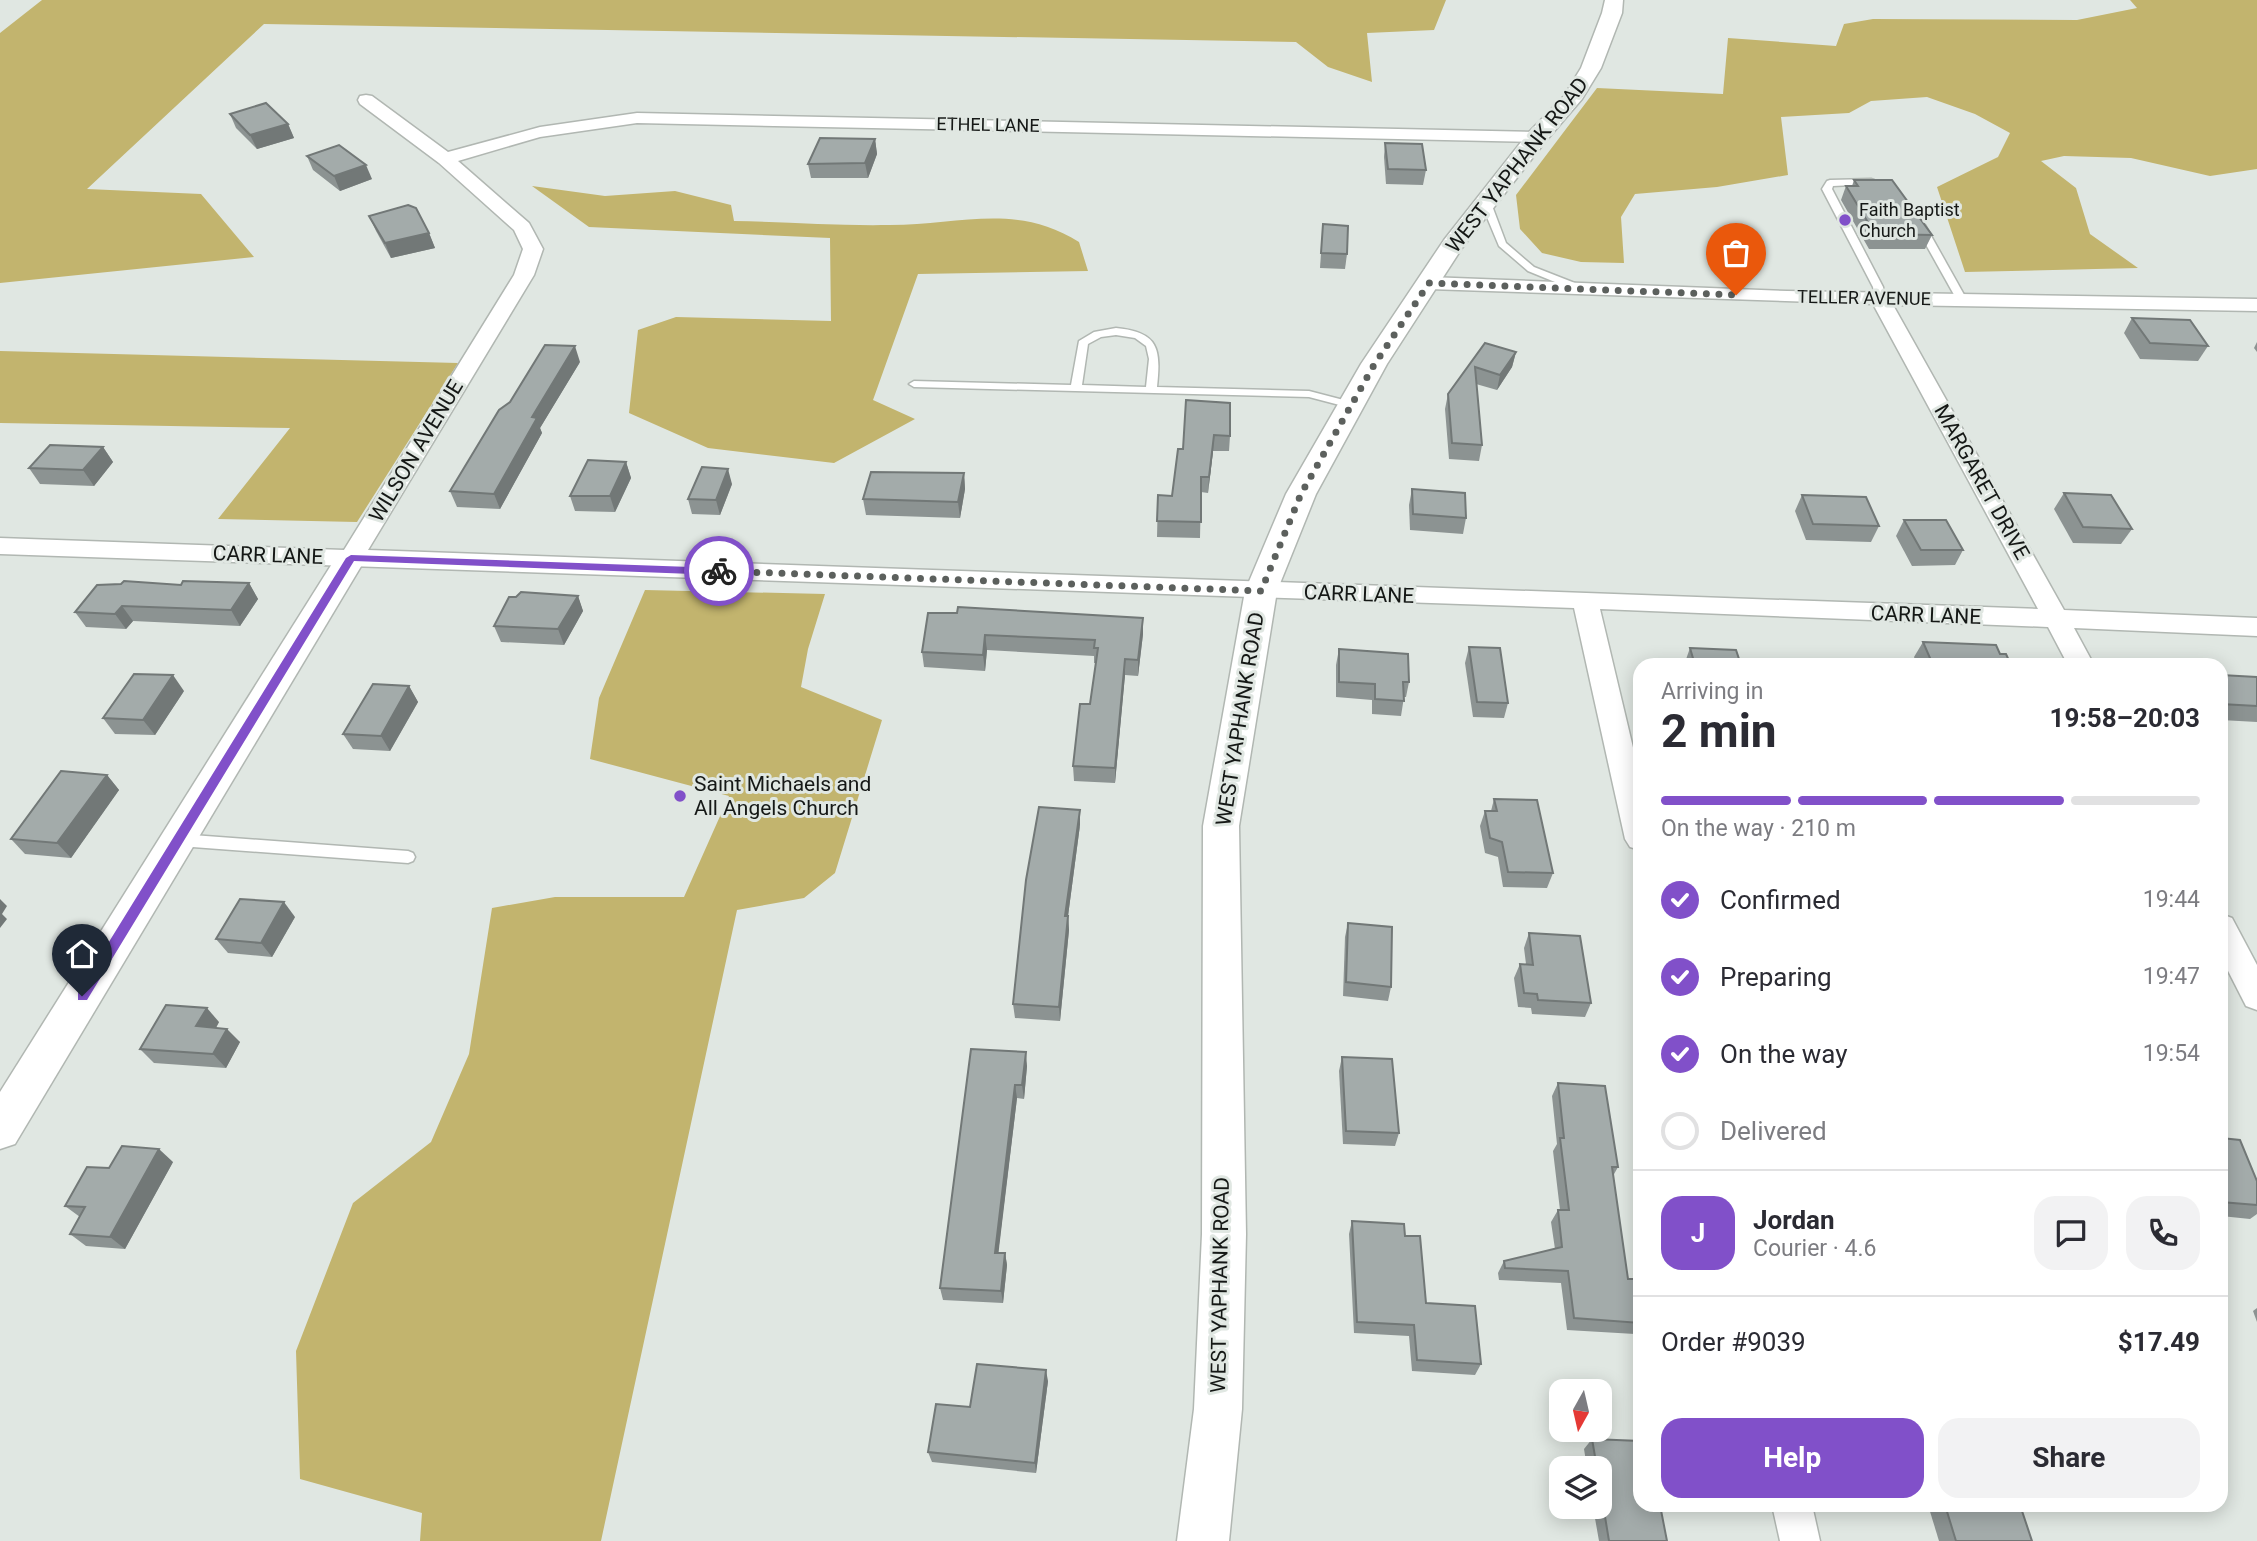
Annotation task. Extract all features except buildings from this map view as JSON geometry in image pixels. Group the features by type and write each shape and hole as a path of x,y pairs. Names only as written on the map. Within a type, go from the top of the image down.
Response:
{"street":[{"name":"WEST YAPHANK ROAD","path":"1203,1541 1218,1409 1224,1234 1221,826 1261,591 1301,494 1374,365 1452,245 1537,137 1572,99 1591,68 1612,13 1614,0"},
{"name":"WILSON AVENUE","path":"0,1130 524,275 533,249 522,226 445,159 366,100"},
{"name":"ETHEL LANE","path":"445,159 514,136 551,128 637,118 1537,137"},
{"name":"TELLER AVENUE","path":"1429,283 1880,299 2257,305"},
{"name":"MARGARET DRIVE","path":"1880,299 2077,658"},
{"name":"CARR LANE","path":"0,547 1585,600 2257,627"},
{"path":"1585,600 1633,809"},
{"path":"2228,940 2257,996"},
{"path":"1794,1512 1800,1541"}],"lane":[{"path":"1878,182 1830,183 1828,189 1878,287 1880,299"},
{"path":"1486,203 1502,244 1531,269 1583,289"},
{"path":"1914,216 1962,300"},
{"path":"1076,388 1083,343 1102,332 1116,331 1138,336 1149,343 1153,351 1151,390"},
{"path":"914,384 1309,394 1351,405"},
{"path":"178,840 408,857"}],"shaded area":[{"path":"42,0 1446,0 1434,30 1367,33 1372,82 1328,67 1296,42 264,24 87,189 201,194 254,257 0,283 0,33"},
{"path":"2130,0 2257,0 2257,169 2210,176 2131,158 2064,156 2041,161 2076,188 2090,234 2138,268 1965,272 1937,187 1998,157 2010,133 1975,114 1927,97 1871,101 1849,113 1781,117 1788,175 1717,187 1635,194 1621,217 1624,263 1581,262 1542,253 1520,229 1516,195 1597,88 1723,94 1728,38 1836,46 1844,24 1873,19 2077,20 2137,8"},
{"path":"532,186 605,196 675,191 731,205 734,221 890,225 987,218 1033,222 1079,242 1088,271 918,274 873,400 915,419 834,463 708,448 629,413 638,330 676,317 831,321 830,238 589,227"},
{"path":"0,351 458,363 357,522 218,519 290,428 0,423"},
{"path":"645,590 825,594 808,649 801,687 882,720 835,873 804,898 737,910 601,1541 420,1541 422,1513 300,1479 296,1351 353,1203 431,1142 469,1054 492,908 555,897 684,897 729,796 590,759 599,698"}],"way so far":[{"path":"719,571 1261,591 1301,494 1374,365 1429,283 1736,295"}],"place":[{"name":"Faith Baptist Church","path":"1845,220"},
{"name":"Saint Michaels and All Angels Church","path":"680,796"}],"route":[{"path":"82,996 351,558 719,571"}]}
